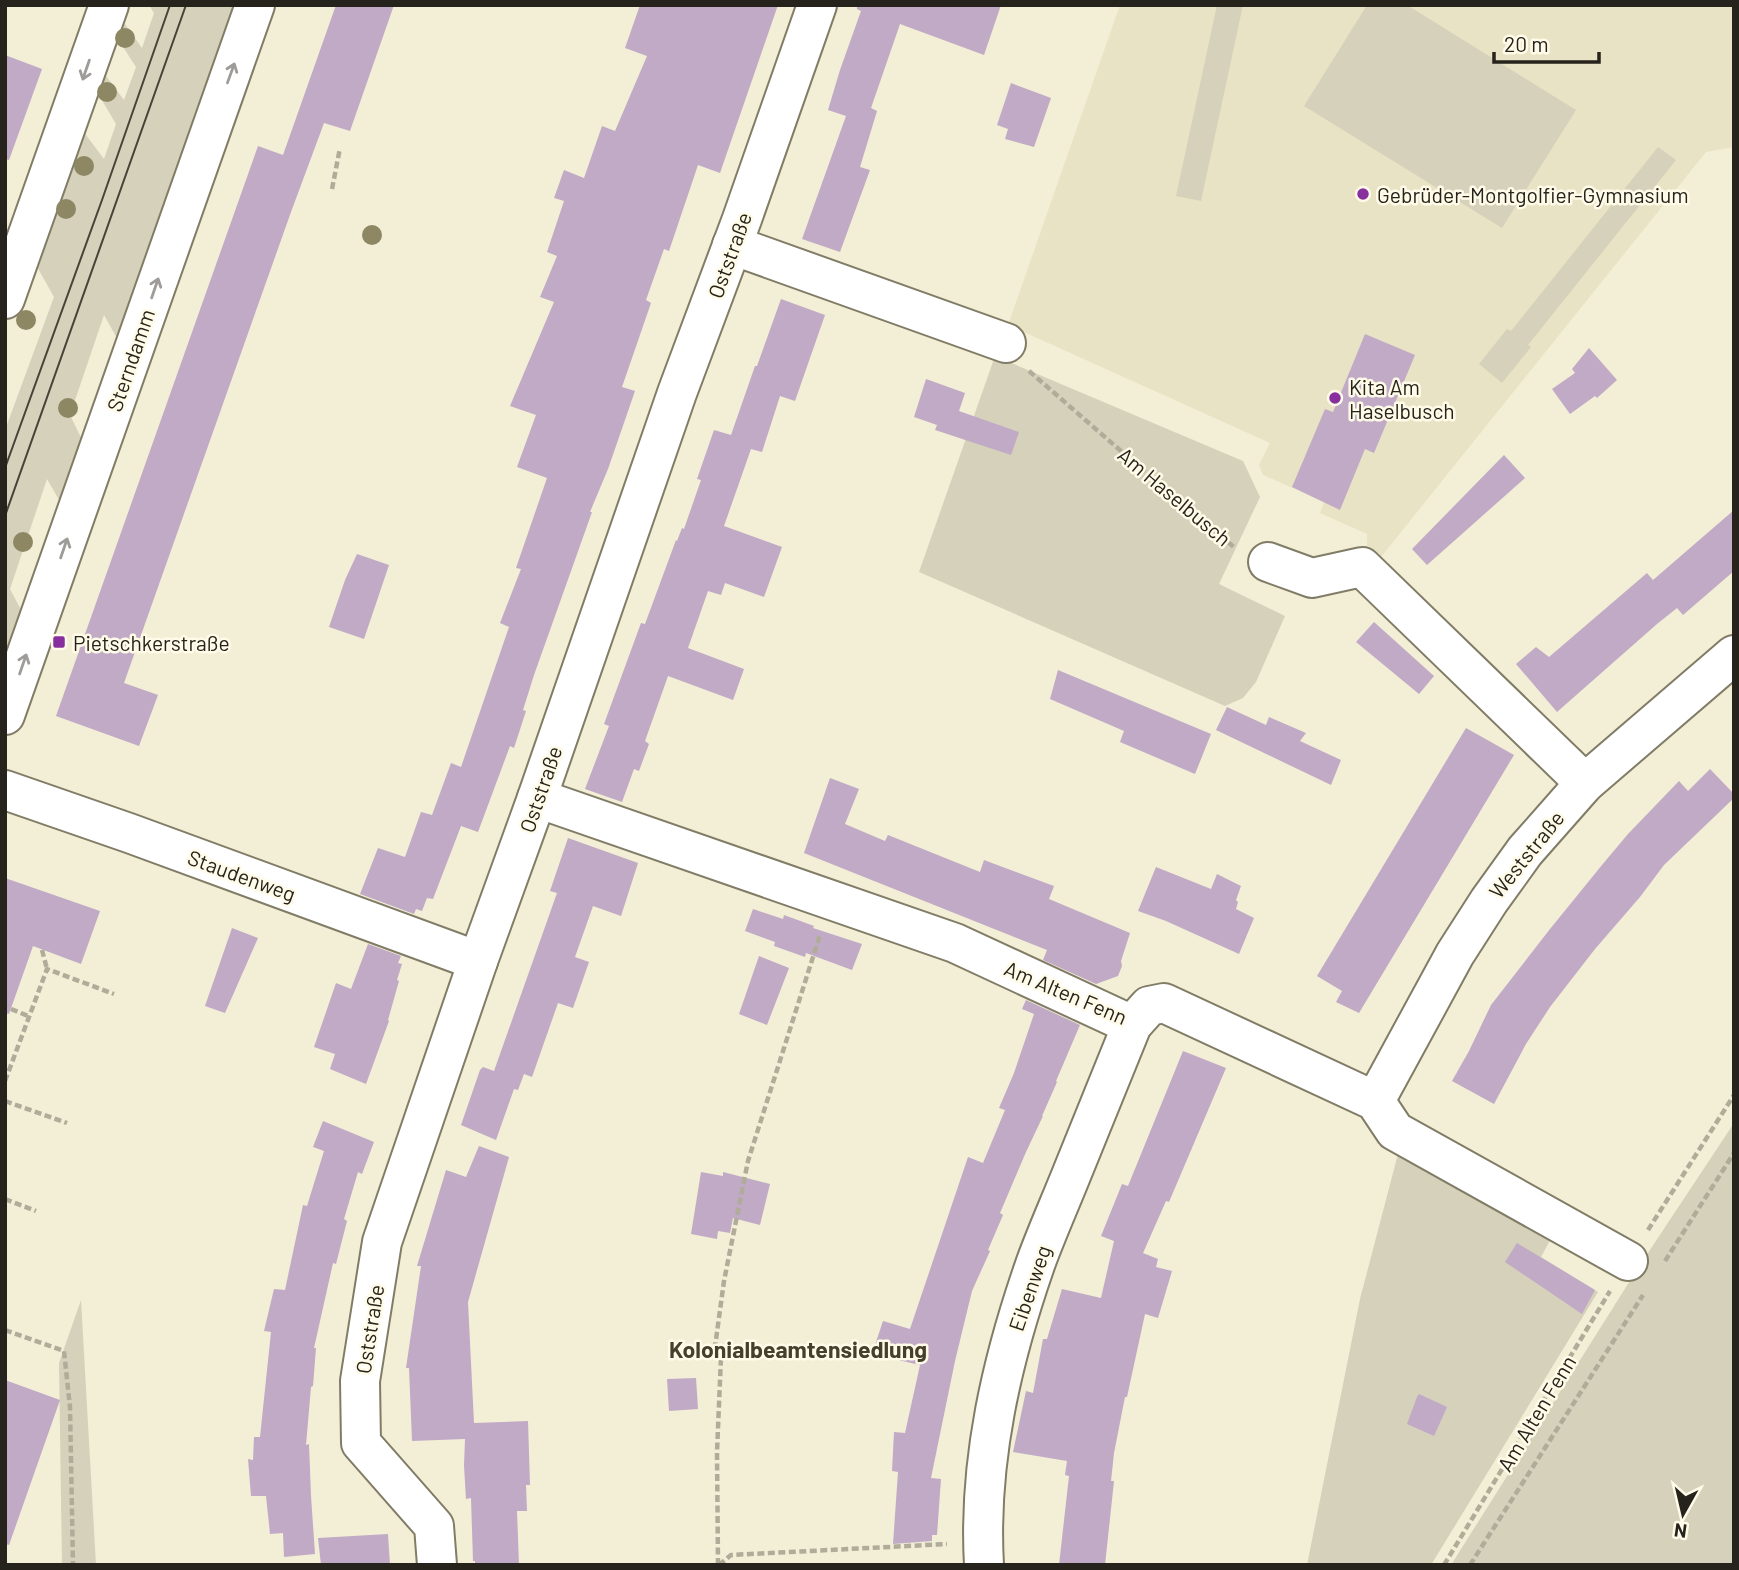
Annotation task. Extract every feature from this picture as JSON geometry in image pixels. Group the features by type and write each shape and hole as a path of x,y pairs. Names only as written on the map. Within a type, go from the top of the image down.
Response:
{"street":[{"path":"5,299 108,5"},
{"name":"Sterndamm","path":"5,715 255,5"},
{"name":"Oststraße","path":"437,1565 434,1525 361,1443 360,1381 383,1242 478,961 677,393 817,5"},
{"path":"732,246 1006,343"},
{"path":"1268,562 1312,578 1362,567 1585,783"},
{"name":"Weststraße","path":"1376,1101 1454,954 1525,851 1585,783 1734,654"},
{"name":"Staudenweg","path":"5,790 478,961"},
{"name":"Am Alten Fenn","path":"537,798 955,943 1132,1025 1149,1006 1164,1003 1376,1101"},
{"name":"Eibenweg","path":"983,1553 986,1466 998,1395 1013,1332 1037,1261 1132,1025"},
{"path":"1376,1101 1395,1131 1643,1275"}],"path":[{"path":"332,189 340,148"},
{"name":"Am Haselbusch","path":"1006,343 1012,356 1235,548 1268,562"},
{"path":"718,1565 717,1452 721,1357 714,1354 724,1281 748,1161 831,901"},
{"path":"5,1081 47,969 42,950"},
{"path":"47,969 114,994"},
{"path":"11,1009 28,1016"},
{"name":"Am Alten Fenn","path":"1444,1565 1643,1275 1734,1095"},
{"path":"5,1101 67,1123"},
{"path":"1469,1565 1643,1275 1734,1153"},
{"path":"5,1199 36,1210"},
{"path":"5,1330 64,1351 70,1408 73,1565"},
{"path":"718,1565 731,1555 983,1553"}],"shaded area":[{"path":"149,5 245,5 123,349 104,315 70,415 87,450 66,512 47,479 10,589 27,621 5,685 5,430 54,297 36,265 83,131 104,159 116,124 97,92 103,72 124,100 136,67 116,36 122,20 142,48 154,13"},
{"name":"Gebrüder-Montgolfier-Gymnasium","path":"1120,5 1734,5 1734,147 1706,152 1377,562 1370,555 1367,534 1320,513 1324,502 1263,475 1259,465 1270,443 1008,325"},
{"path":"1217,5 1243,5 1201,201 1176,196"},
{"path":"1367,5 1407,5 1576,110 1502,228 1304,106"},
{"path":"1658,147 1676,160 1528,345 1531,347 1502,383 1479,364 1507,329 1511,331"},
{"path":"995,356 1243,461 1260,497 1219,584 1285,616 1256,682 1243,698 1225,706 919,572"},
{"path":"1734,1123 1734,1565 1451,1565 1638,1268"},
{"path":"1399,1150 1554,1233 1541,1257 1598,1292 1431,1565 1307,1565 1360,1299"},
{"path":"81,1300 96,1565 62,1565 59,1363"}],"building":[{"path":"336,5 394,5 350,131 324,123 124,683 158,695 139,746 56,716 258,146 283,155"},
{"path":"640,5 778,5 720,173 698,165 669,251 664,249 646,300 651,303 622,387 635,391 534,675 514,748 510,746 478,832 461,826 433,899 427,898 422,911 416,909 414,914 360,894 378,848 405,857 421,812 432,815 451,763 461,767 509,627 500,623 521,569 516,568 547,478 517,467 536,415 510,406 554,302 540,297 557,256 547,252 564,201 554,198 564,170 584,178 602,126 615,131 647,56 625,48"},
{"path":"857,5 1001,5 984,55 900,24 871,108 877,111 860,167 870,170 840,252 802,239 846,116 828,110 861,11 857,9"},
{"path":"5,55 42,69 9,160 5,159"},
{"path":"1011,83 1051,98 1034,147 1005,139 1008,129 997,125"},
{"path":"781,299 825,315 795,401 780,396 762,452 751,449 724,526 782,547 764,597 725,583 721,595 708,591 688,648 744,669 733,700 668,676 645,741 649,744 639,771 634,769 622,802 585,789 609,726 604,724 641,623 645,624 676,540 682,528 684,529 714,430 731,435"},
{"path":"1365,334 1415,355 1374,453 1365,449 1340,510 1292,487 1325,409 1333,412"},
{"path":"1589,348 1617,380 1597,398 1595,396 1570,414 1552,389 1575,373 1572,369"},
{"path":"926,379 965,393 959,411 1019,432 1011,455 935,430 937,425 914,417"},
{"path":"1504,455 1525,478 1427,565 1412,549"},
{"path":"1734,510 1734,571 1683,615 1677,608 1557,712 1516,664 1536,647 1549,657 1647,573 1653,580"},
{"path":"357,554 389,565 364,639 329,627"},
{"path":"1374,622 1434,676 1419,694 1356,642"},
{"path":"1058,670 1211,734 1195,774 1120,742 1124,731 1050,699"},
{"path":"1227,707 1266,725 1269,717 1306,733 1300,741 1341,760 1331,785 1216,730"},
{"path":"1466,728 1514,755 1359,1013 1336,1002 1342,991 1317,976"},
{"path":"1710,769 1734,794 1734,798 1664,865 1595,949 1550,1007 1526,1044 1494,1104 1452,1081 1491,1005 1602,865 1679,781 1688,791"},
{"path":"830,778 859,789 845,824 885,841 888,835 980,872 984,860 1054,886 1049,899 1130,933 1118,976 1096,984 1043,960 1047,950 804,853"},
{"path":"568,838 638,863 621,916 593,906 575,957 589,962 573,1008 558,1003 532,1077 524,1074 518,1090 514,1089 496,1140 461,1125 480,1070 483,1067 494,1071 557,893 550,891"},
{"path":"1156,867 1211,889 1217,874 1241,886 1236,909 1254,918 1239,954 1138,911"},
{"path":"5,878 100,911 81,964 33,946 9,1014 5,1013"},
{"path":"753,909 783,919 784,915 862,944 852,970 806,953 805,957 774,946 775,942 745,931"},
{"path":"232,928 258,938 225,1013 205,1006"},
{"path":"368,944 401,956 398,963 402,964 389,1021 366,1084 330,1069 335,1054 314,1047 336,983 351,989"},
{"path":"759,956 789,968 767,1025 739,1014"},
{"path":"1026,1000 1080,1025 1000,1213 1003,1215 972,1291 931,1478 941,1479 937,1535 932,1535 932,1541 893,1544 898,1472 892,1471 894,1432 905,1433 920,1365 872,1354 883,1321 910,1329 968,1157 983,1163 1005,1110 999,1108 1034,1014 1022,1009"},
{"path":"1183,1051 1226,1068 1169,1202 1166,1201 1143,1253 1158,1259 1156,1267 1172,1271 1158,1318 1145,1314 1125,1397 1114,1453 1111,1481 1114,1481 1105,1565 1059,1565 1069,1476 1065,1475 1067,1461 1013,1452 1026,1391 1033,1393 1043,1339 1047,1339 1062,1289 1101,1298 1114,1241 1101,1236 1122,1184 1128,1186"},
{"path":"323,1121 374,1142 362,1174 358,1172 344,1219 347,1221 336,1264 333,1263 314,1348 313,1386 306,1445 309,1444 315,1554 284,1557 283,1533 270,1534 266,1496 251,1496 248,1459 253,1460 254,1437 260,1437 271,1332 264,1331 274,1289 285,1290 303,1205 307,1206 324,1151 313,1147"},
{"path":"479,1146 509,1157 468,1302 474,1423 528,1421 530,1485 526,1485 527,1511 517,1511 519,1565 475,1565 473,1561 471,1498 466,1499 465,1439 412,1441 409,1368 406,1368 421,1266 417,1266 446,1170 466,1177"},
{"path":"701,1172 723,1176 723,1172 770,1184 760,1225 733,1218 730,1233 718,1231 717,1239 691,1234"},
{"path":"1517,1243 1595,1290 1582,1314 1505,1262"},
{"path":"696,1378 698,1409 669,1411 667,1379"},
{"path":"5,1380 60,1400 9,1545 5,1544"},
{"path":"1419,1394 1447,1407 1434,1436 1407,1424"},
{"path":"388,1534 390,1565 321,1565 318,1538"}],"tram line":[{"path":"5,468 170,5"},
{"path":"5,516 186,5"}],"place":[{"name":"Gebrüder-Montgolfier-Gymnasium","path":"1363,194"},
{"name":"Kita Am Haselbusch","path":"1335,398"},
{"name":"Pietschkerstraße","path":"59,642"}],"district":[{"name":"Kolonialbeamtensiedlung","path":"798,1349"}]}
